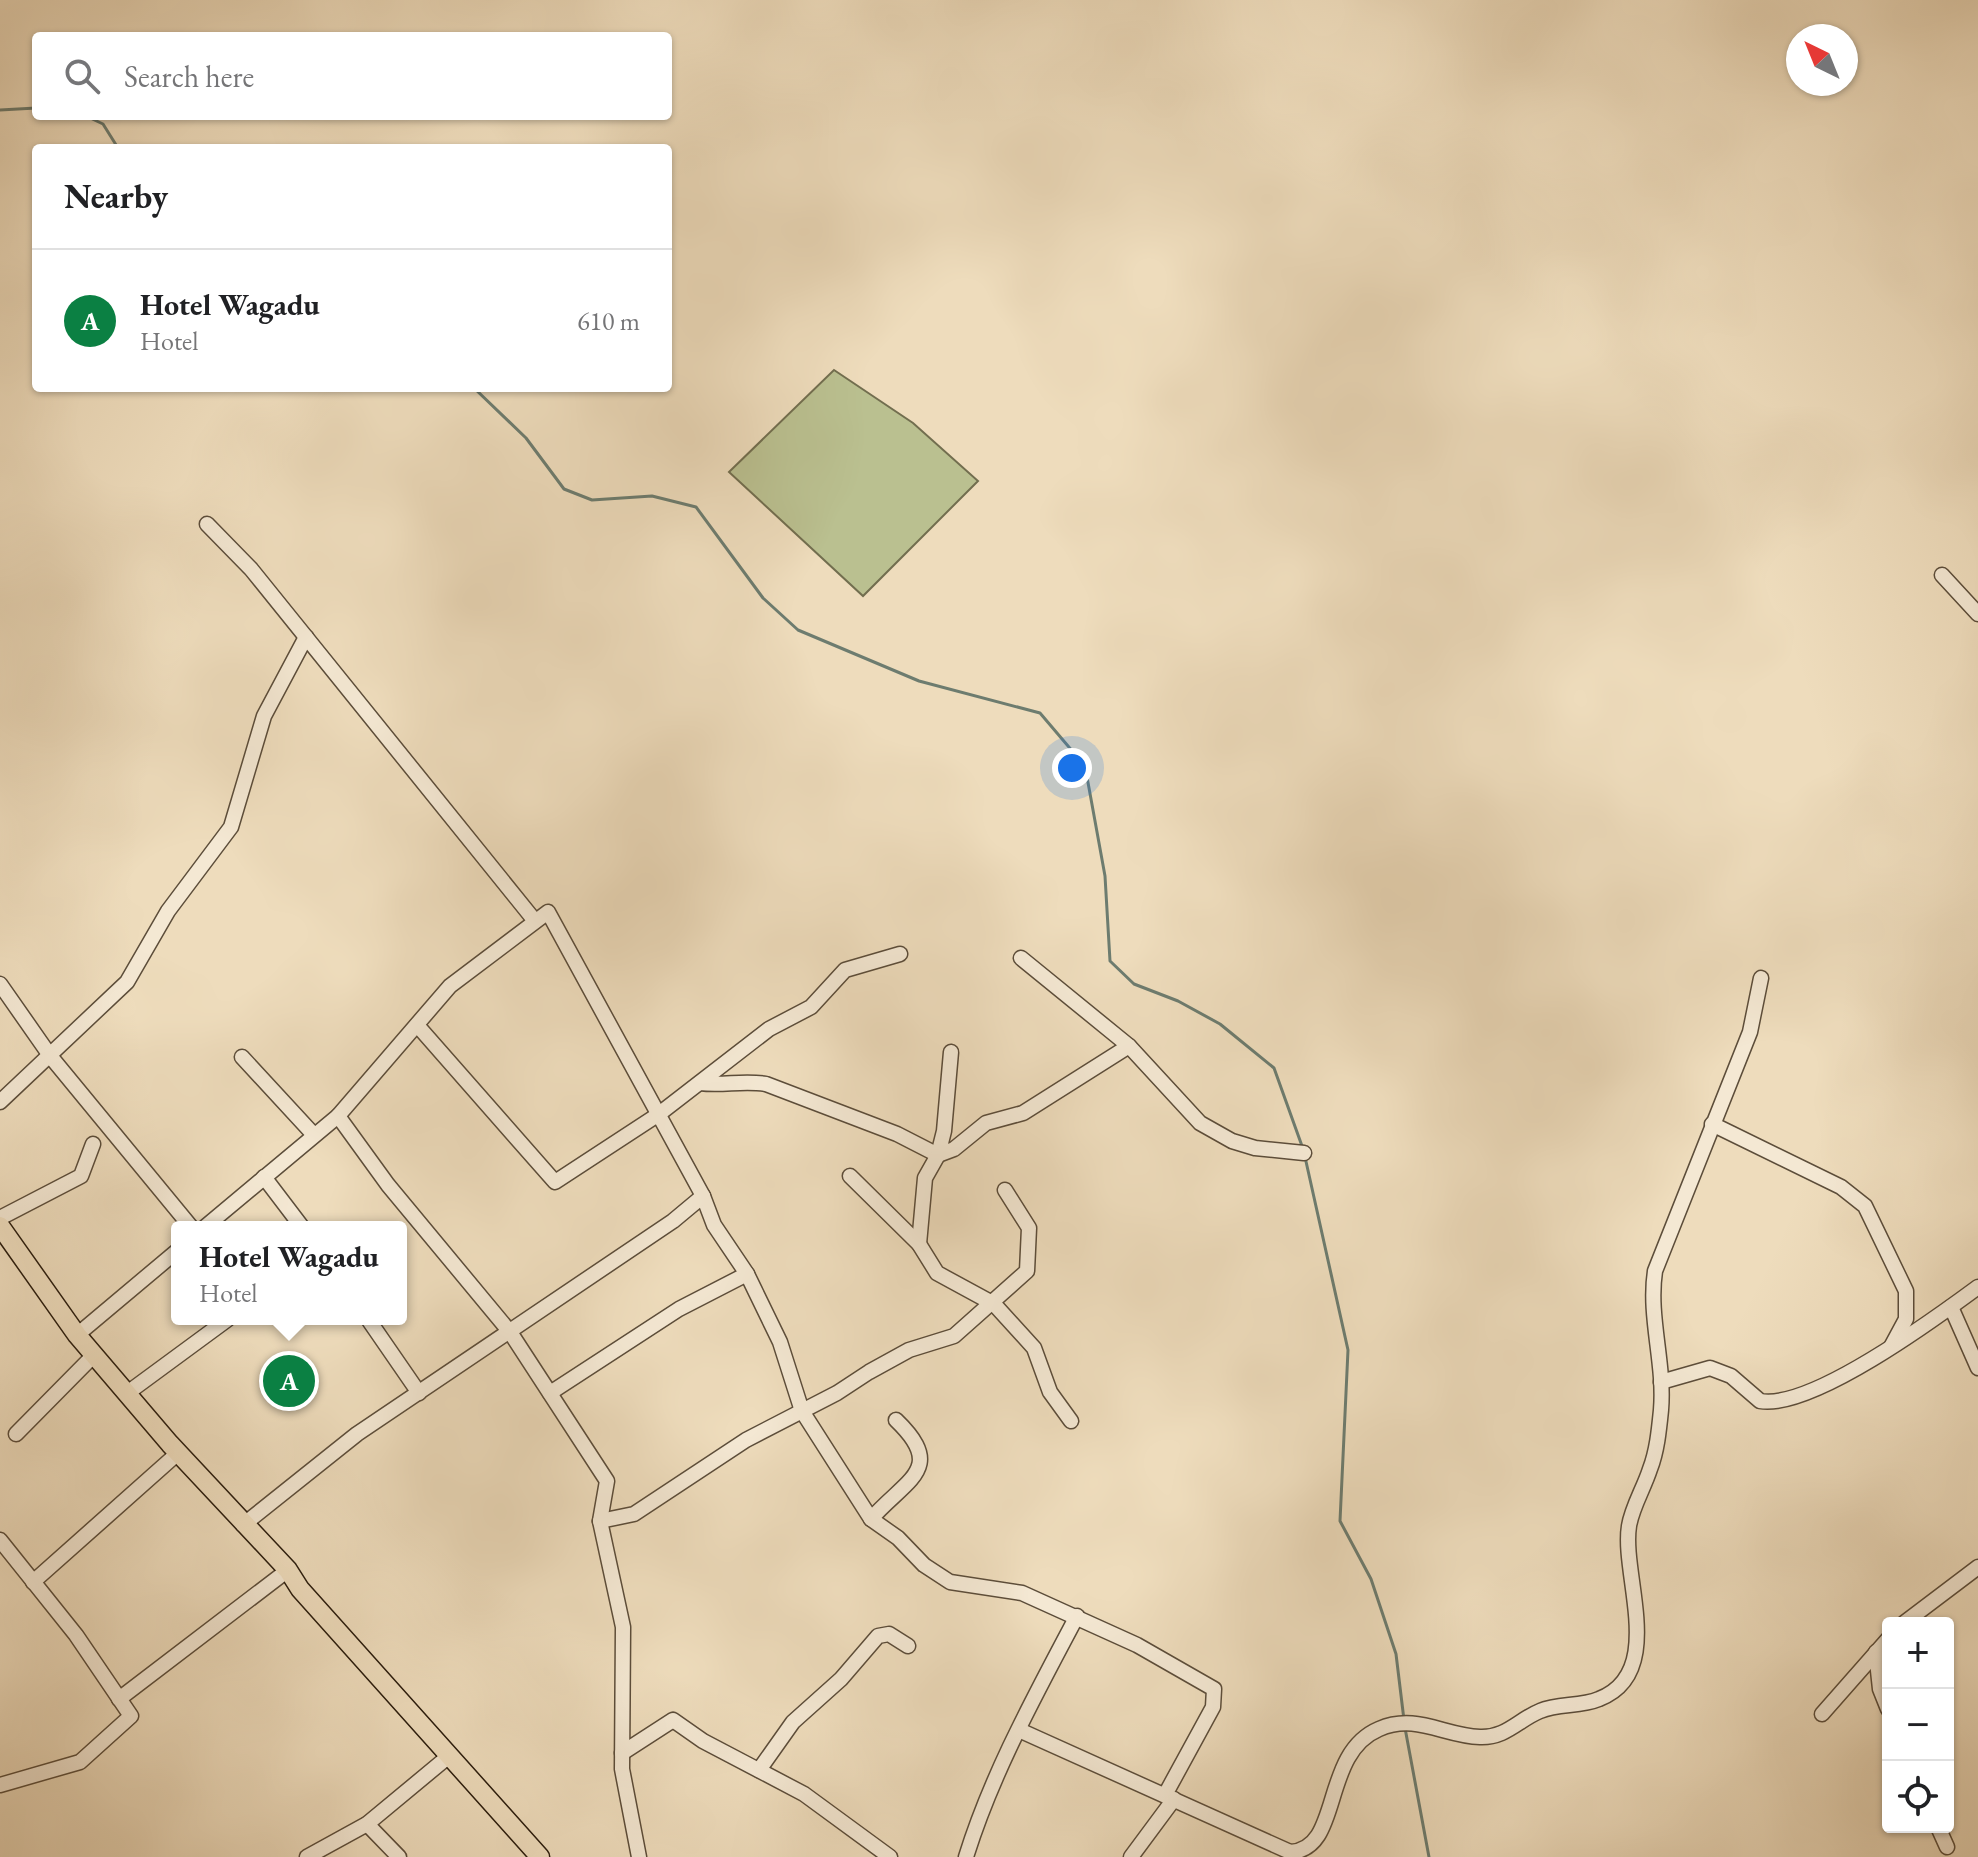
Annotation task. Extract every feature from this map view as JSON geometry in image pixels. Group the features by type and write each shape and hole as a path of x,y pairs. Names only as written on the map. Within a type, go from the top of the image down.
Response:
{"main road":[{"path":"0,1226 77,1335 126,1394 243,1525 288,1570 300,1589 540,1857"}],"street":[{"path":"207,524 251,569 535,921"},
{"path":"1942,575 1978,614"},
{"path":"0,1102 127,982 168,911 231,827 264,716 306,637"},
{"path":"212,1221 338,1116 450,986 548,912 703,1196 714,1225 747,1274 780,1342 802,1411 871,1519 898,1538 924,1565 950,1582 1022,1593 1077,1616 1214,1689 1213,1707 1170,1797 1131,1857"},
{"path":"417,1025 555,1182 659,1114 769,1029 811,1007 845,970 900,954"},
{"path":"1021,958 1129,1046 1200,1123 1232,1141 1255,1148 1304,1153"},
{"path":"1019,1730 1290,1852 1302,1851 1320,1837 1345,1760 1375,1730 1395,1723 1419,1723 1478,1737 1496,1736 1536,1712 1591,1702 1616,1689 1631,1664 1636,1641 1629,1527 1656,1445 1661,1382 1653,1307 1655,1271 1750,1032 1761,978"},
{"path":"0,984 51,1057 186,1221"},
{"path":"700,1083 716,1085 744,1080 766,1084 897,1134 938,1155 954,1149 986,1123 1023,1113 1129,1046"},
{"path":"919,1244 925,1178 938,1155 944,1131 951,1052"},
{"path":"242,1057 314,1135"},
{"path":"338,1116 388,1185 510,1332 607,1481 600,1521 623,1627 622,1753 639,1857"},
{"path":"1712,1124 1841,1187 1865,1206 1906,1291 1906,1319 1891,1348"},
{"path":"0,1218 81,1176 93,1144"},
{"path":"850,1176 919,1244 937,1273 994,1304 1034,1348 1050,1392 1071,1421"},
{"path":"264,1177 297,1221"},
{"path":"600,1521 634,1514 746,1440 909,1350 954,1336 994,1304 1027,1271 1029,1228 1005,1190"},
{"path":"243,1525 357,1434 510,1332 703,1196"},
{"path":"77,1335 171,1256"},
{"path":"550,1393 679,1309 747,1274"},
{"path":"1661,1382 1710,1368 1721,1370 1752,1396 1770,1402 1832,1379 1891,1348 1978,1287"},
{"path":"1951,1307 1978,1368"},
{"path":"126,1394 220,1325"},
{"path":"372,1325 419,1393"},
{"path":"16,1434 94,1355"},
{"path":"871,1519 918,1472 922,1453 916,1440 896,1420"},
{"path":"33,1582 178,1453"},
{"path":"0,1540 131,1716 80,1762 0,1785"},
{"path":"1912,1617 1978,1567"},
{"path":"119,1699 288,1570"},
{"path":"966,1857 977,1822 1019,1730 1077,1616"},
{"path":"759,1770 786,1731 841,1679 878,1636 889,1634 908,1646"},
{"path":"1822,1714 1882,1646"},
{"path":"1876,1652 1882,1694"},
{"path":"622,1753 673,1720 804,1794 890,1857"},
{"path":"307,1857 367,1824 449,1756"},
{"path":"367,1824 399,1857"},
{"path":"1941,1833 1947,1847"}],"green space":[{"path":"834,370 913,423 978,481 863,596 729,472"}],"waterway":[{"path":"0,110 32,108"},
{"path":"94,120 103,124 116,144"},
{"path":"478,392 526,438 564,489 592,500 652,496 696,507 763,598 798,630 919,681 1040,713 1085,766 1105,876 1110,961 1134,984 1178,1001 1220,1024 1274,1068 1302,1146"},
{"path":"1305,1157 1348,1350 1340,1521 1371,1579 1396,1654 1404,1720"},
{"path":"1405,1728 1429,1857"}],"place":[{"name":"Hotel Wagadu","path":"289,1381"}]}
